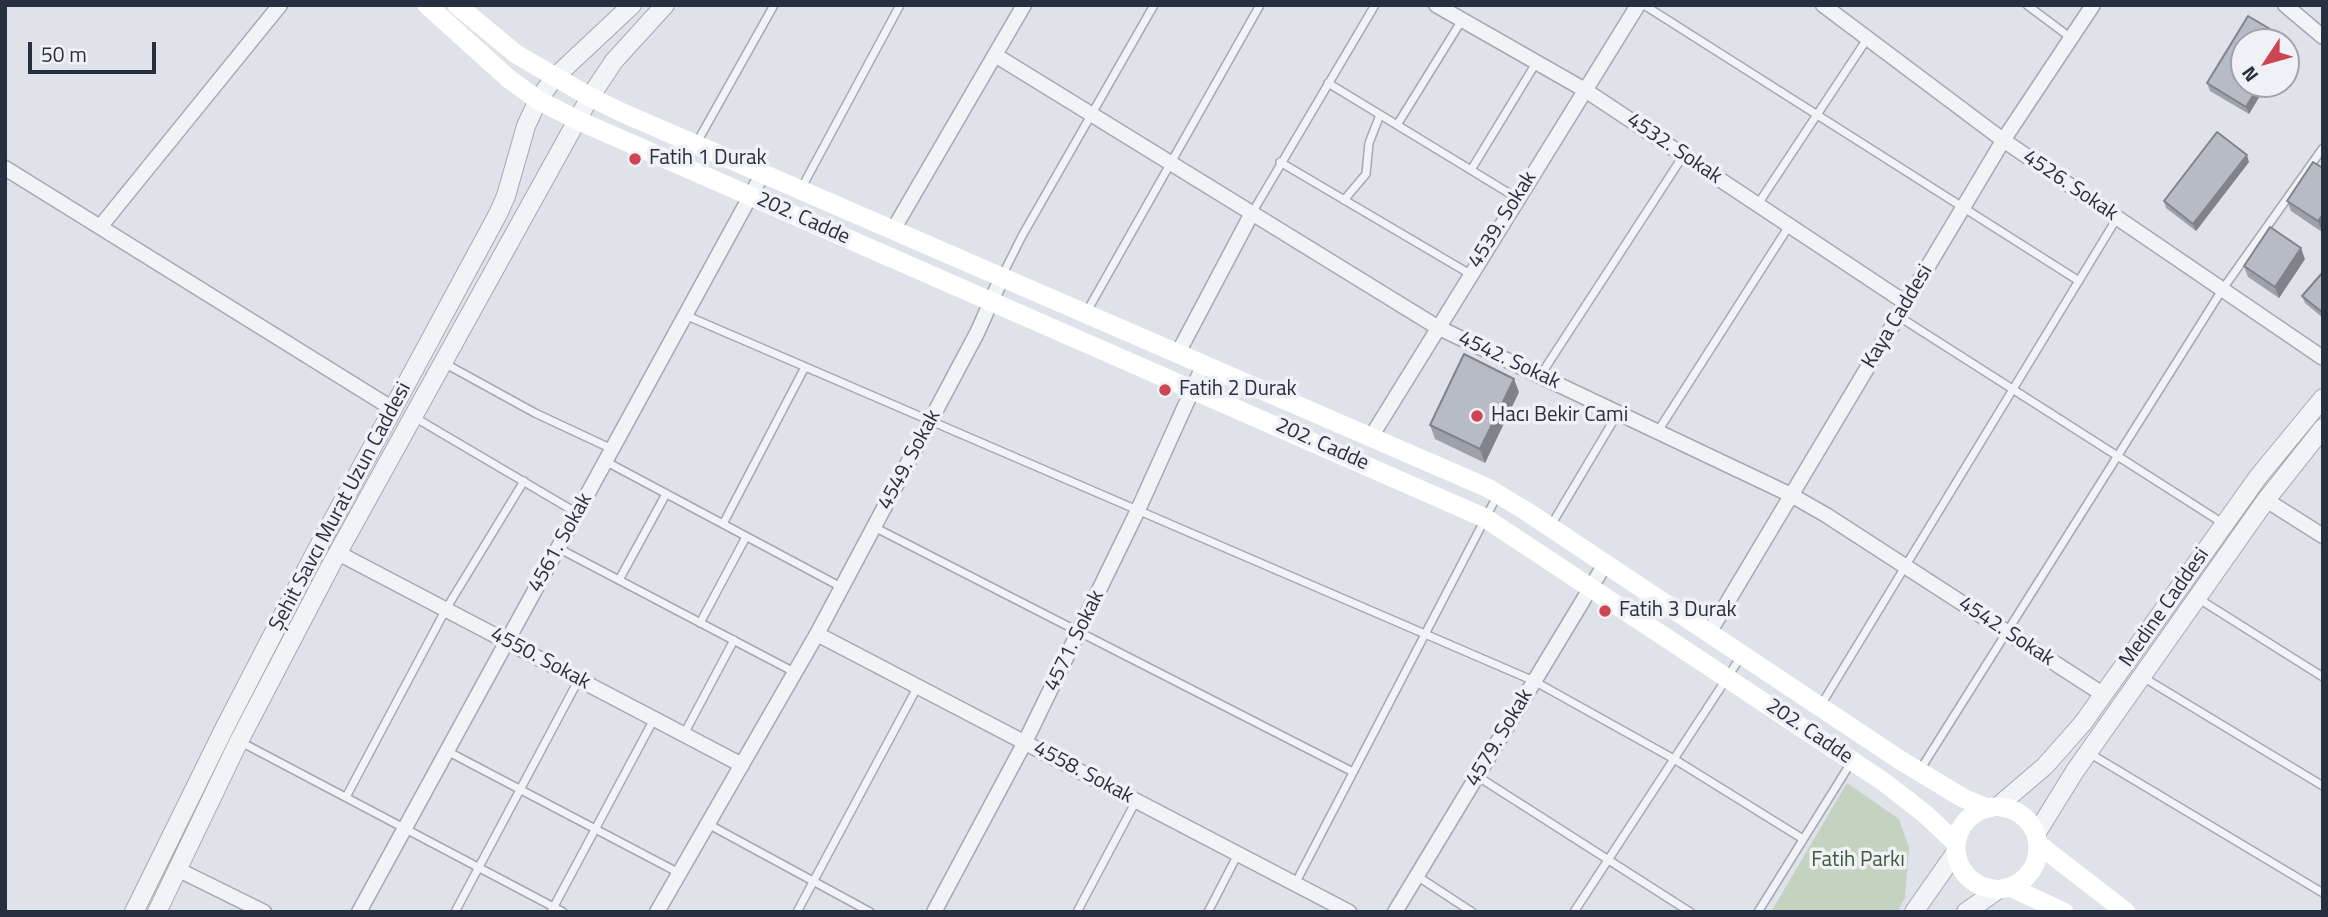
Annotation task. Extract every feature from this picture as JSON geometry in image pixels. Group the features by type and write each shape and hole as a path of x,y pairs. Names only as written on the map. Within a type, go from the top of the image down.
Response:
{"main road":[{"name":"202. Cadde","path":"427,5 492,65 538,100 577,120 1485,518 1852,761 1903,797 1956,848"},
{"name":"202. Cadde","path":"457,5 500,42 554,78 590,97 1465,477 1498,494 1919,772 1963,798 1992,808"},
{"path":"2064,912 2004,888 1985,888 1969,878 1958,862 1956,848 1963,825 1970,817 1992,808 2016,812 2025,818 2037,839 2126,912"},
{"path":"2004,888 2023,880 2030,873 2035,864 2037,839"}],"street":[{"path":"100,227 280,5"},
{"name":"Şehit Savcı Murat Uzun Caddesi","path":"134,912 223,729 499,214 526,125 538,100 554,78 632,5"},
{"name":"Şehit Savcı Murat Uzun Caddesi","path":"157,912 239,741 338,553 577,120 614,61 665,5"},
{"path":"893,230 1024,5"},
{"name":"4532. Sokak","path":"1436,5 1585,90 1906,303"},
{"name":"4539. Sokak","path":"1371,437 1638,5"},
{"name":"4526. Sokak","path":"1824,5 2003,140 2323,358"},
{"name":"Kaya Caddesi","path":"1709,632 2003,140 2094,5"},
{"path":"2285,5 2323,37"},
{"name":"4542. Sokak","path":"995,55 1437,327 1791,495 2104,695"},
{"path":"5,168 393,410"},
{"name":"4561. Sokak","path":"359,912 763,173"},
{"path":"1178,353 1252,213"},
{"name":"4549. Sokak","path":"657,912 842,588 977,333 1002,277"},
{"name":"4571. Sokak","path":"934,912 1026,742 1138,510 1204,364"},
{"name":"Medine Caddesi","path":"1992,808 2045,766 2066,744 2104,695 2258,477 2323,398"},
{"name":"Medine Caddesi","path":"2037,839 2088,752 2266,500 2323,428"},
{"path":"2266,500 2323,536"},
{"name":"4550. Sokak","path":"338,553 742,765"},
{"name":"4579. Sokak","path":"1395,912 1605,564"},
{"name":"4558. Sokak","path":"817,634 1343,910"},
{"path":"1914,912 1956,848"},
{"path":"177,869 264,912"},
{"path":"1966,912 2004,888"}],"lane":[{"path":"696,144 774,5"},
{"path":"801,190 900,5"},
{"name":"4549. Sokak","path":"1002,277 1090,113 1154,5"},
{"path":"1086,313 1260,5"},
{"path":"1252,213 1375,5"},
{"path":"1644,5 2079,281"},
{"path":"2027,5 2071,39"},
{"path":"1397,125 1462,20"},
{"path":"1757,204 1867,38"},
{"path":"1471,170 1537,62"},
{"path":"1328,83 1517,198"},
{"path":"1344,200 1366,174 1369,143 1380,115"},
{"path":"1919,772 2222,290 2323,148"},
{"path":"1540,376 1684,155"},
{"path":"1280,162 1470,274"},
{"path":"1820,707 2117,218"},
{"path":"1657,432 1790,226"},
{"path":"685,315 1534,681 1674,759 1803,839"},
{"path":"1898,316 2224,524"},
{"path":"443,363 608,455 666,494 842,588"},
{"path":"723,524 805,367"},
{"path":"1550,527 1618,413"},
{"path":"413,416 577,513"},
{"path":"346,797 446,609 524,481"},
{"path":"620,580 666,494"},
{"path":"1295,884 1498,494"},
{"path":"874,527 1353,772"},
{"path":"700,623 746,537"},
{"path":"558,548 795,673"},
{"path":"2197,597 2323,677"},
{"path":"684,734 734,640"},
{"path":"1574,912 1742,655"},
{"path":"2141,676 2323,786"},
{"path":"454,912 579,679"},
{"path":"797,912 918,686"},
{"path":"552,909 654,719"},
{"path":"239,741 552,909 563,912"},
{"path":"447,751 680,874"},
{"path":"2088,752 2323,893"},
{"path":"1758,912 1852,761"},
{"path":"1477,776 1690,912"},
{"path":"1077,912 1136,801"},
{"path":"708,824 870,912"},
{"path":"1208,912 1238,854"},
{"path":"1417,876 1472,912"}],"green space":[{"name":"Fatih Parkı","path":"1847,783 1899,819 1909,848 1905,898 1897,912 1771,912"}],"building":[{"path":"2248,16 2268,28 2241,28"},
{"path":"2230,45 2230,97 2207,83"},
{"path":"2231,98 2251,98 2246,107"},
{"path":"2217,132 2247,155 2193,224 2164,201"},
{"path":"2313,162 2323,168 2323,215 2318,221 2287,201"},
{"path":"2270,227 2301,248 2275,287 2244,266"},
{"path":"2323,272 2323,313 2302,296"},
{"name":"Hacı Bekir Cami","path":"1464,354 1514,379 1480,449 1430,425"}],"place":[{"name":"Fatih 1 Durak","path":"635,159"},
{"name":"Fatih 2 Durak","path":"1165,390"},
{"name":"Hacı Bekir Cami","path":"1477,416"},
{"name":"Fatih 3 Durak","path":"1605,611"}]}
